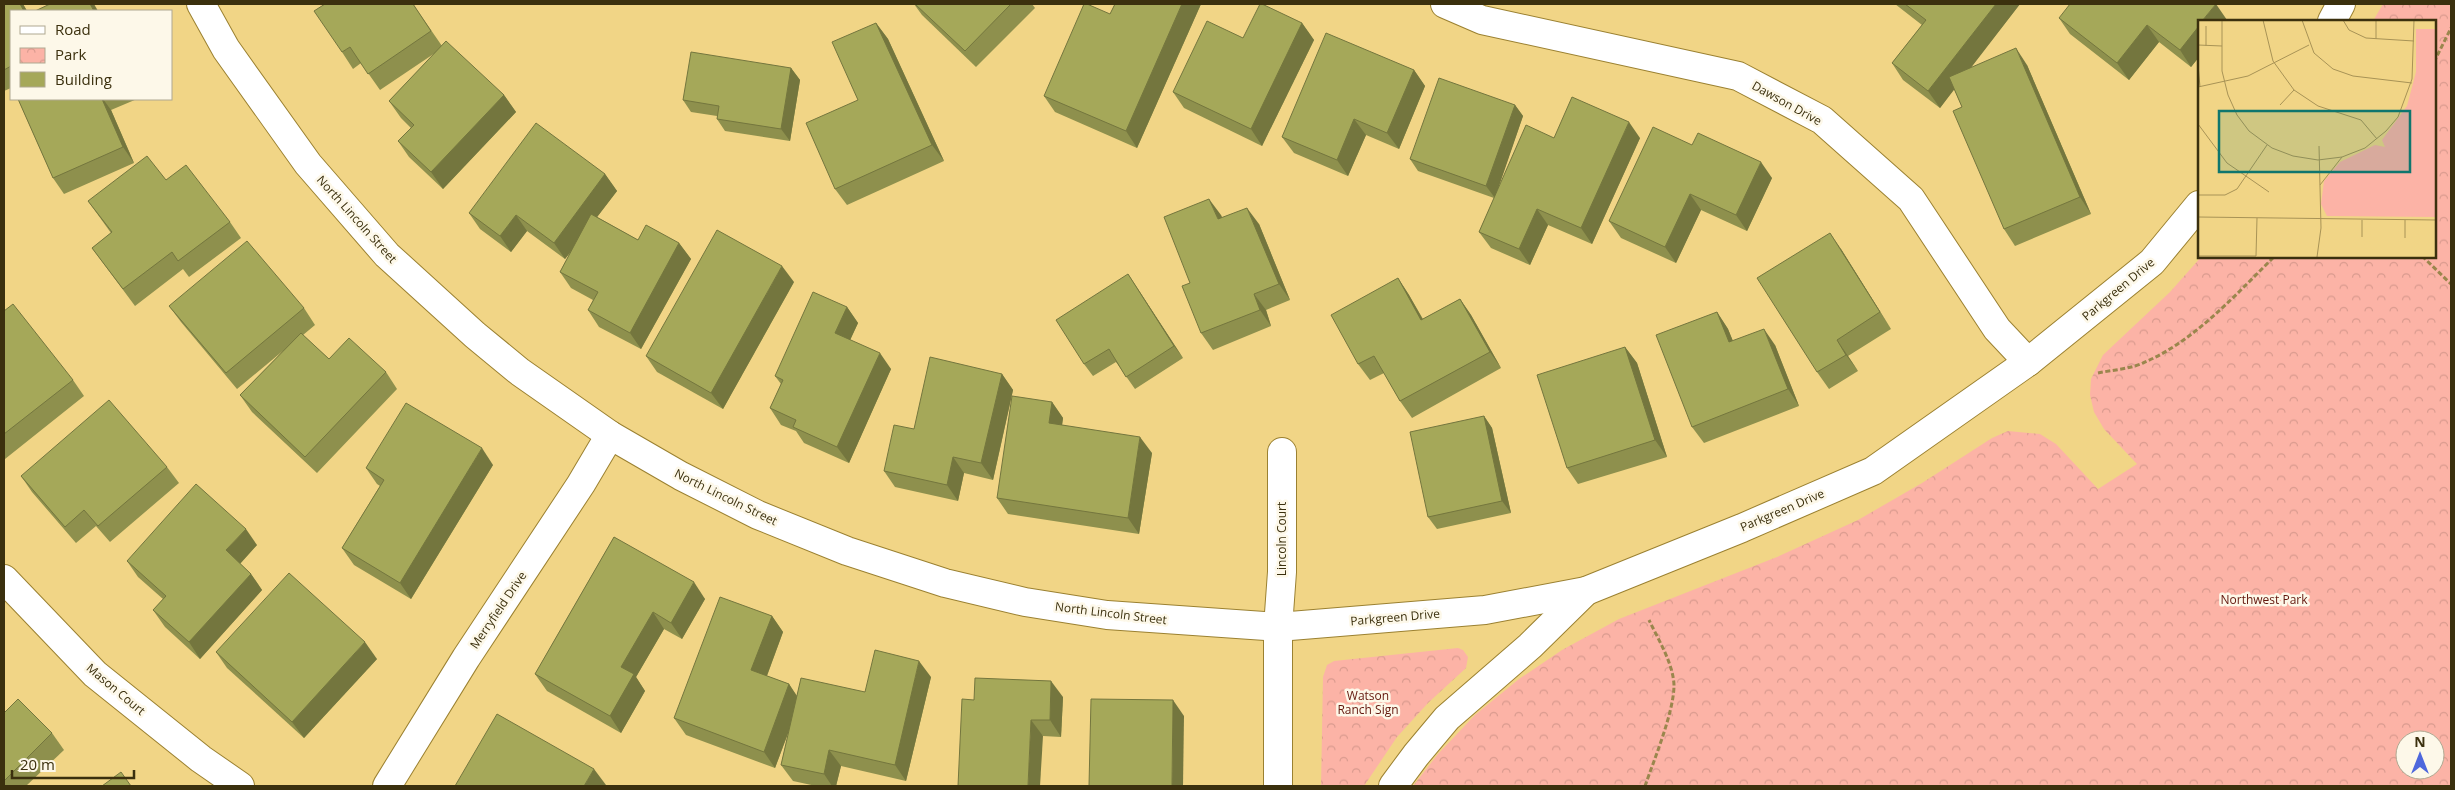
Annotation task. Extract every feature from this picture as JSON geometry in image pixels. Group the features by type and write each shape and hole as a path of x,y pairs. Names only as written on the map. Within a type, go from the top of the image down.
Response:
{"street":[{"name":"North Lincoln Street","path":"201,4 226,49 308,164 387,255 482,342 520,372 610,436 758,515 847,551 945,583 1025,602 1107,615 1278,627"},
{"name":"Dawson Drive","path":"1445,4 1482,20 1738,76 1822,120 1911,199 1997,329 2028,362"},
{"path":"2333,20 2341,4"},
{"name":"Parkgreen Drive","path":"1278,627 1485,610 1586,591 1742,528 1873,471 2028,362 2152,262 2198,206"},
{"name":"Merryfield Drive","path":"387,786 466,658 581,484 610,436"},
{"name":"Lincoln Court","path":"1278,627 1282,572 1282,452"},
{"name":"Mason Court","path":"4,579 95,674 201,759 240,786"},
{"path":"1393,786 1416,754 1448,718 1530,646 1586,591"},
{"path":"1278,627 1278,786"}],"path":[{"path":"2435,60 2451,28"},
{"path":"2098,373 2142,364 2182,341 2215,314 2273,258"},
{"path":"2424,258 2451,284"},
{"path":"1645,786 1667,722 1674,685 1668,662 1649,620"}],"green space":[{"name":"Northwest Park","path":"2383,4 2451,4 2451,786 1413,786 1438,754 1475,715 1519,679 1562,650 1619,619 1777,557 1858,520 1922,483 1992,438 2008,431 2040,434 2056,444 2098,489 2137,464 2104,429 2094,412 2090,395 2091,379 2103,355 2170,292 2200,258 2435,258 2435,20 2374,20"},
{"name":"Watson Ranch Sign","path":"1458,648 1463,650 1468,657 1466,668 1428,703 1397,737 1364,786 1321,786 1323,677 1327,665 1334,661"}],"building":[{"path":"4,4 20,4 23,10 10,10 10,67 4,70"},
{"path":"50,4 90,4 93,10 37,10"},
{"path":"325,4 413,4 431,31 368,74 350,47 342,52 314,11"},
{"path":"915,4 1011,4 965,51"},
{"path":"1084,4 1110,14 1115,4 1182,4 1126,131 1044,96"},
{"path":"1260,4 1302,23 1251,129 1173,92 1207,21 1243,38"},
{"path":"1905,4 1996,4 1928,91 1892,63 1926,20"},
{"path":"2070,4 2216,4 2203,20 2198,20 2198,27 2180,50 2147,25 2117,63 2059,18"},
{"path":"876,23 932,145 835,189 806,123 858,100 832,42"},
{"path":"1326,33 1414,70 1387,133 1354,119 1337,160 1282,137"},
{"path":"446,41 504,95 431,172 398,141 414,125 389,101"},
{"path":"2016,48 2080,197 2004,229 1953,111 1962,107 1949,77"},
{"path":"691,52 791,68 781,129 717,119 719,106 683,100"},
{"path":"1439,78 1515,105 1486,186 1410,159"},
{"path":"1572,97 1629,122 1581,228 1537,209 1519,249 1479,232 1526,125 1554,138"},
{"path":"18,100 102,100 123,147 53,178"},
{"path":"536,123 605,174 554,243 516,215 500,236 469,213"},
{"path":"1653,127 1692,145 1698,133 1761,162 1736,215 1690,194 1665,247 1609,221"},
{"path":"147,156 166,180 186,165 230,222 178,261 172,252 123,289 92,248 112,232 88,201"},
{"path":"1209,199 1218,219 1247,208 1279,284 1254,294 1260,310 1201,333 1182,286 1190,283 1164,217"},
{"path":"591,214 638,240 646,225 679,243 630,333 588,310 598,292 560,272"},
{"path":"717,230 782,266 711,393 646,356"},
{"path":"1830,233 1880,312 1837,340 1846,355 1817,372 1757,278"},
{"path":"247,241 304,308 226,373 169,306"},
{"path":"1128,274 1174,346 1126,377 1109,349 1084,364 1056,320"},
{"path":"1398,278 1421,320 1460,299 1490,352 1400,401 1374,356 1358,364 1331,315"},
{"path":"813,292 847,307 835,333 880,353 837,447 793,427 796,420 770,408 783,380 775,376"},
{"path":"13,304 73,380 4,434 4,311"},
{"path":"1717,312 1729,342 1764,329 1788,389 1692,427 1656,335"},
{"path":"301,333 329,359 349,338 386,372 305,457 240,395"},
{"path":"1625,347 1655,440 1567,468 1537,375"},
{"path":"930,357 1002,374 981,463 953,457 947,485 884,471 894,425 914,429"},
{"path":"1012,396 1052,402 1049,423 1140,437 1128,518 997,498"},
{"path":"109,400 167,467 98,526 84,510 65,527 21,476"},
{"path":"406,403 482,448 400,583 342,548 384,480 366,468"},
{"path":"1484,416 1502,501 1428,517 1410,432"},
{"path":"196,484 246,529 226,550 251,574 189,642 153,610 166,596 127,561"},
{"path":"614,537 694,582 671,623 653,612 621,667 634,674 610,716 535,674"},
{"path":"289,573 365,642 292,722 216,652"},
{"path":"720,597 772,616 751,670 789,684 764,752 674,718"},
{"path":"875,650 919,661 895,765 829,750 824,774 781,765 801,678 865,692"},
{"path":"975,678 1051,681 1050,720 1031,720 1028,786 958,786 962,699 974,700"},
{"path":"18,699 52,733 4,781 4,713"},
{"path":"1091,699 1173,700 1172,786 1089,786"},
{"path":"497,714 594,769 584,786 455,786"},
{"path":"121,772 131,786 102,786"}]}
